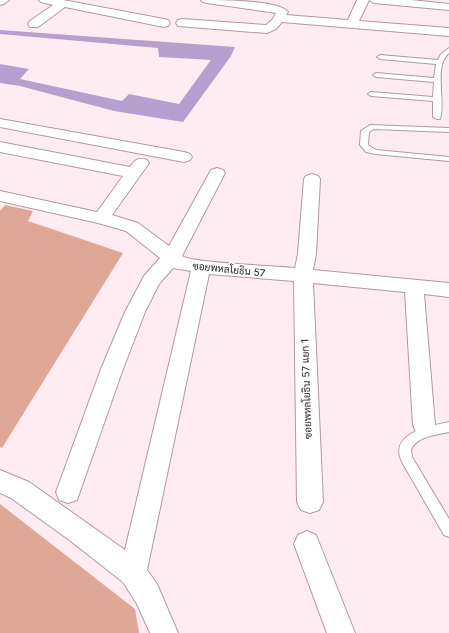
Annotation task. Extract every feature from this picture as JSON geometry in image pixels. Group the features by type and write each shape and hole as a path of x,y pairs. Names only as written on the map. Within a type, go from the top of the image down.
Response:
{"street":[{"path":"182,23 263,29 270,28 280,18 282,12 207,0"},
{"path":"352,24 363,0"},
{"path":"374,0 449,7"},
{"path":"34,24 52,1 164,23"},
{"path":"280,18 449,32"},
{"path":"0,123 184,157"},
{"path":"0,147 134,173"},
{"path":"101,218 150,151"},
{"path":"68,492 112,369 135,312 151,281 172,258 217,173"},
{"name":"ซอยพหลโยธิน 57 แยก 1","path":"310,502 303,275 308,254 312,179"},
{"name":"ซอยพหลโยธิน 57","path":"0,197 101,218 132,227 179,263 201,267 303,275 449,290"},
{"path":"133,573 201,267"},
{"path":"414,287 424,425"},
{"path":"0,481 20,490 133,573 147,594 164,633"},
{"path":"307,544 341,633"}],"lane":[{"path":"437,117 440,62 443,55 449,50"},
{"path":"380,57 440,62"},
{"path":"376,75 439,80"},
{"path":"371,94 437,99"},
{"path":"449,130 372,127 365,131 364,145 366,148 375,152 449,159"},
{"path":"449,427 413,437 406,445 405,450 406,458 449,531"}],"shaded area":[{"path":"0,30 235,47 231,56 183,122 114,111 20,86 0,83 0,64 29,69 20,79 122,101 129,94 179,104 211,60 159,57 158,48 0,34"},
{"path":"5,205 33,211 28,221 123,253 2,448 0,447 0,211"},
{"path":"0,504 135,609 139,633 0,633"}]}
